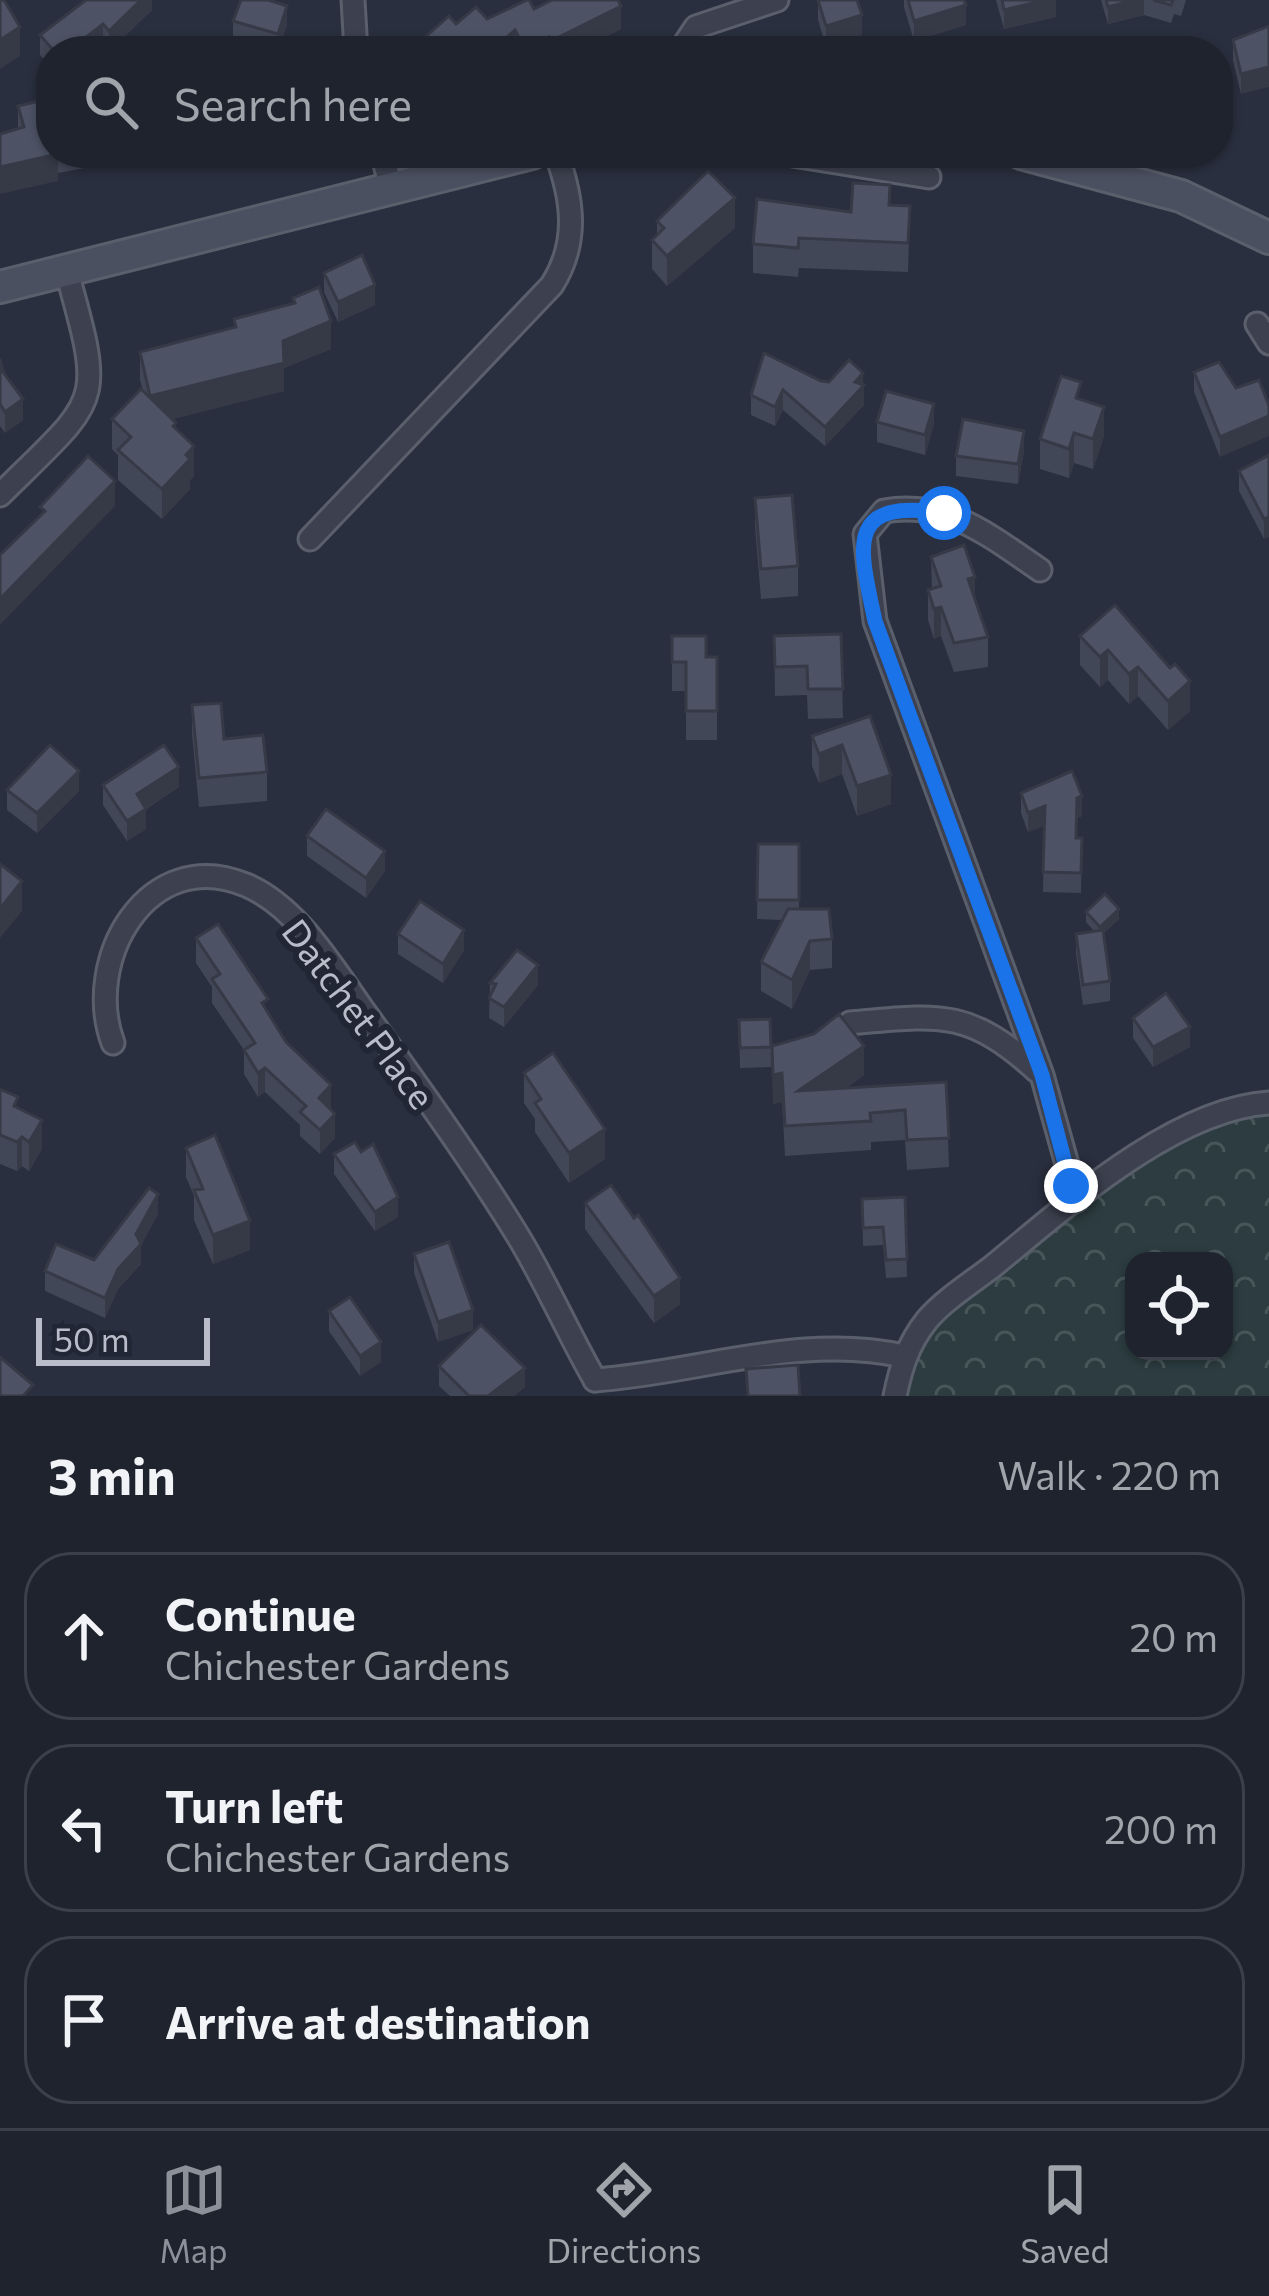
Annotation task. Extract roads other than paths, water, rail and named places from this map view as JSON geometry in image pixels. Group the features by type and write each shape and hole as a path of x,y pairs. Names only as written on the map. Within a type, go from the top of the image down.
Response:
{"street":[{"path":"353,0 355,36"},
{"path":"690,36 696,27 777,0"},
{"path":"386,168 391,187"},
{"path":"0,286 470,168"},
{"path":"310,539 551,286 563,267 572,228 562,168"},
{"path":"873,168 929,177"},
{"path":"1077,168 1181,196 1253,225 1269,238"},
{"path":"0,494 85,405 93,369 66,269"},
{"path":"1040,570 968,521 944,513 884,511 865,534 875,621 1042,1075 1077,1200"},
{"name":"Datchet Place","path":"113,1043 102,998 108,957 124,924 149,898 176,880 216,879 247,886 278,907 317,946 473,1164 590,1388"},
{"path":"850,1023 926,1016 969,1021 1011,1047 1042,1075"},
{"path":"895,1396 903,1356 928,1318 1077,1200 1205,1118 1269,1103"},
{"path":"590,1388 776,1352 822,1349 903,1356"}]}
